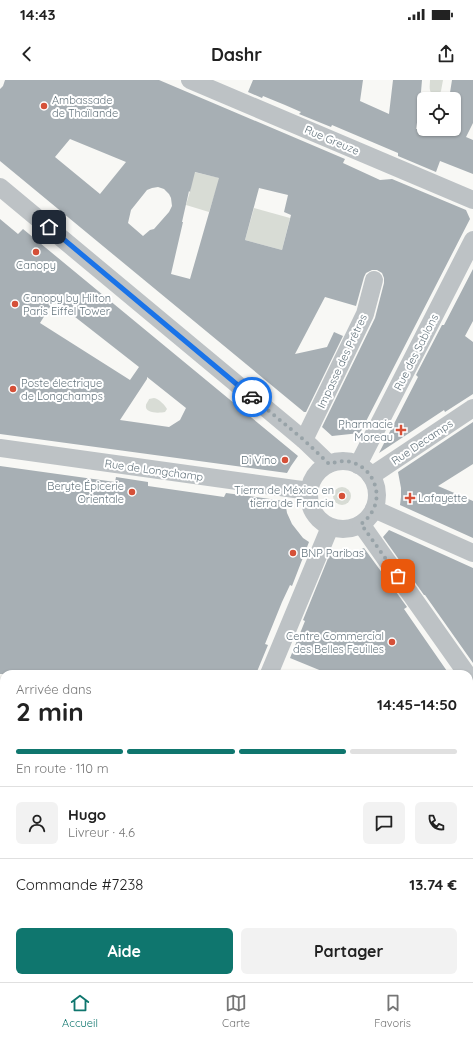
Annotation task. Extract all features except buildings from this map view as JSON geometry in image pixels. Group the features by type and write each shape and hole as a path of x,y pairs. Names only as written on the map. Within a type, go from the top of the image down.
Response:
{"street":[{"name":"Rue Greuze","path":"190,80 473,200"},
{"path":"0,187 304,440 329,464"},
{"name":"Rue des Sablons","path":"365,470 473,240"},
{"name":"Impasse des Prêtres","path":"304,440 365,314 374,280"},
{"name":"Rue Decamps","path":"365,470 473,408"},
{"name":"Rue de Longchamp","path":"0,448 309,491"},
{"path":"344,461 351,462 365,470 375,484 377,492 374,509 369,517 361,524 346,529 337,529 323,523 313,512 308,498 311,482 315,475 329,464 344,461"},
{"path":"374,509 473,553"},
{"path":"361,524 464,670"},
{"path":"271,670 330,527"}],"shaded area":[{"path":"430,80 443,80 440,92 431,92"},
{"path":"194,172 220,178 209,212 186,205"},
{"path":"254,208 290,218 282,250 245,240"},
{"path":"154,398 165,406 167,409 165,412 160,413 147,410 146,405 149,399"},
{"path":"338,487 346,487 351,492 349,503 346,505 338,505 333,500 333,492"}],"way so far":[{"path":"252,397 304,440 329,464 344,461 351,462 358,465 371,476 377,492 376,500 374,509 369,517 361,524 398,576"}],"place":[{"name":"Ambassade de Thaïlande","path":"44,106"},
{"name":"Canopy","path":"36,252"},
{"name":"Canopy by Hilton Paris Eiffel Tower","path":"15,304"},
{"name":"Poste électrique de Longchamps","path":"13,389"},
{"name":"Pharmacie Moreau","path":"401,430"},
{"name":"Di Vino","path":"285,460"},
{"name":"Beryte Épicerie Orientale","path":"132,492"},
{"name":"Tierra de México en tierra de Francia","path":"342,496"},
{"name":"Lafayette","path":"410,498"},
{"name":"BNP Paribas","path":"293,553"},
{"name":"Centre Commercial des Belles Feuilles","path":"392,642"}],"route":[{"path":"49,227 252,397"}]}
